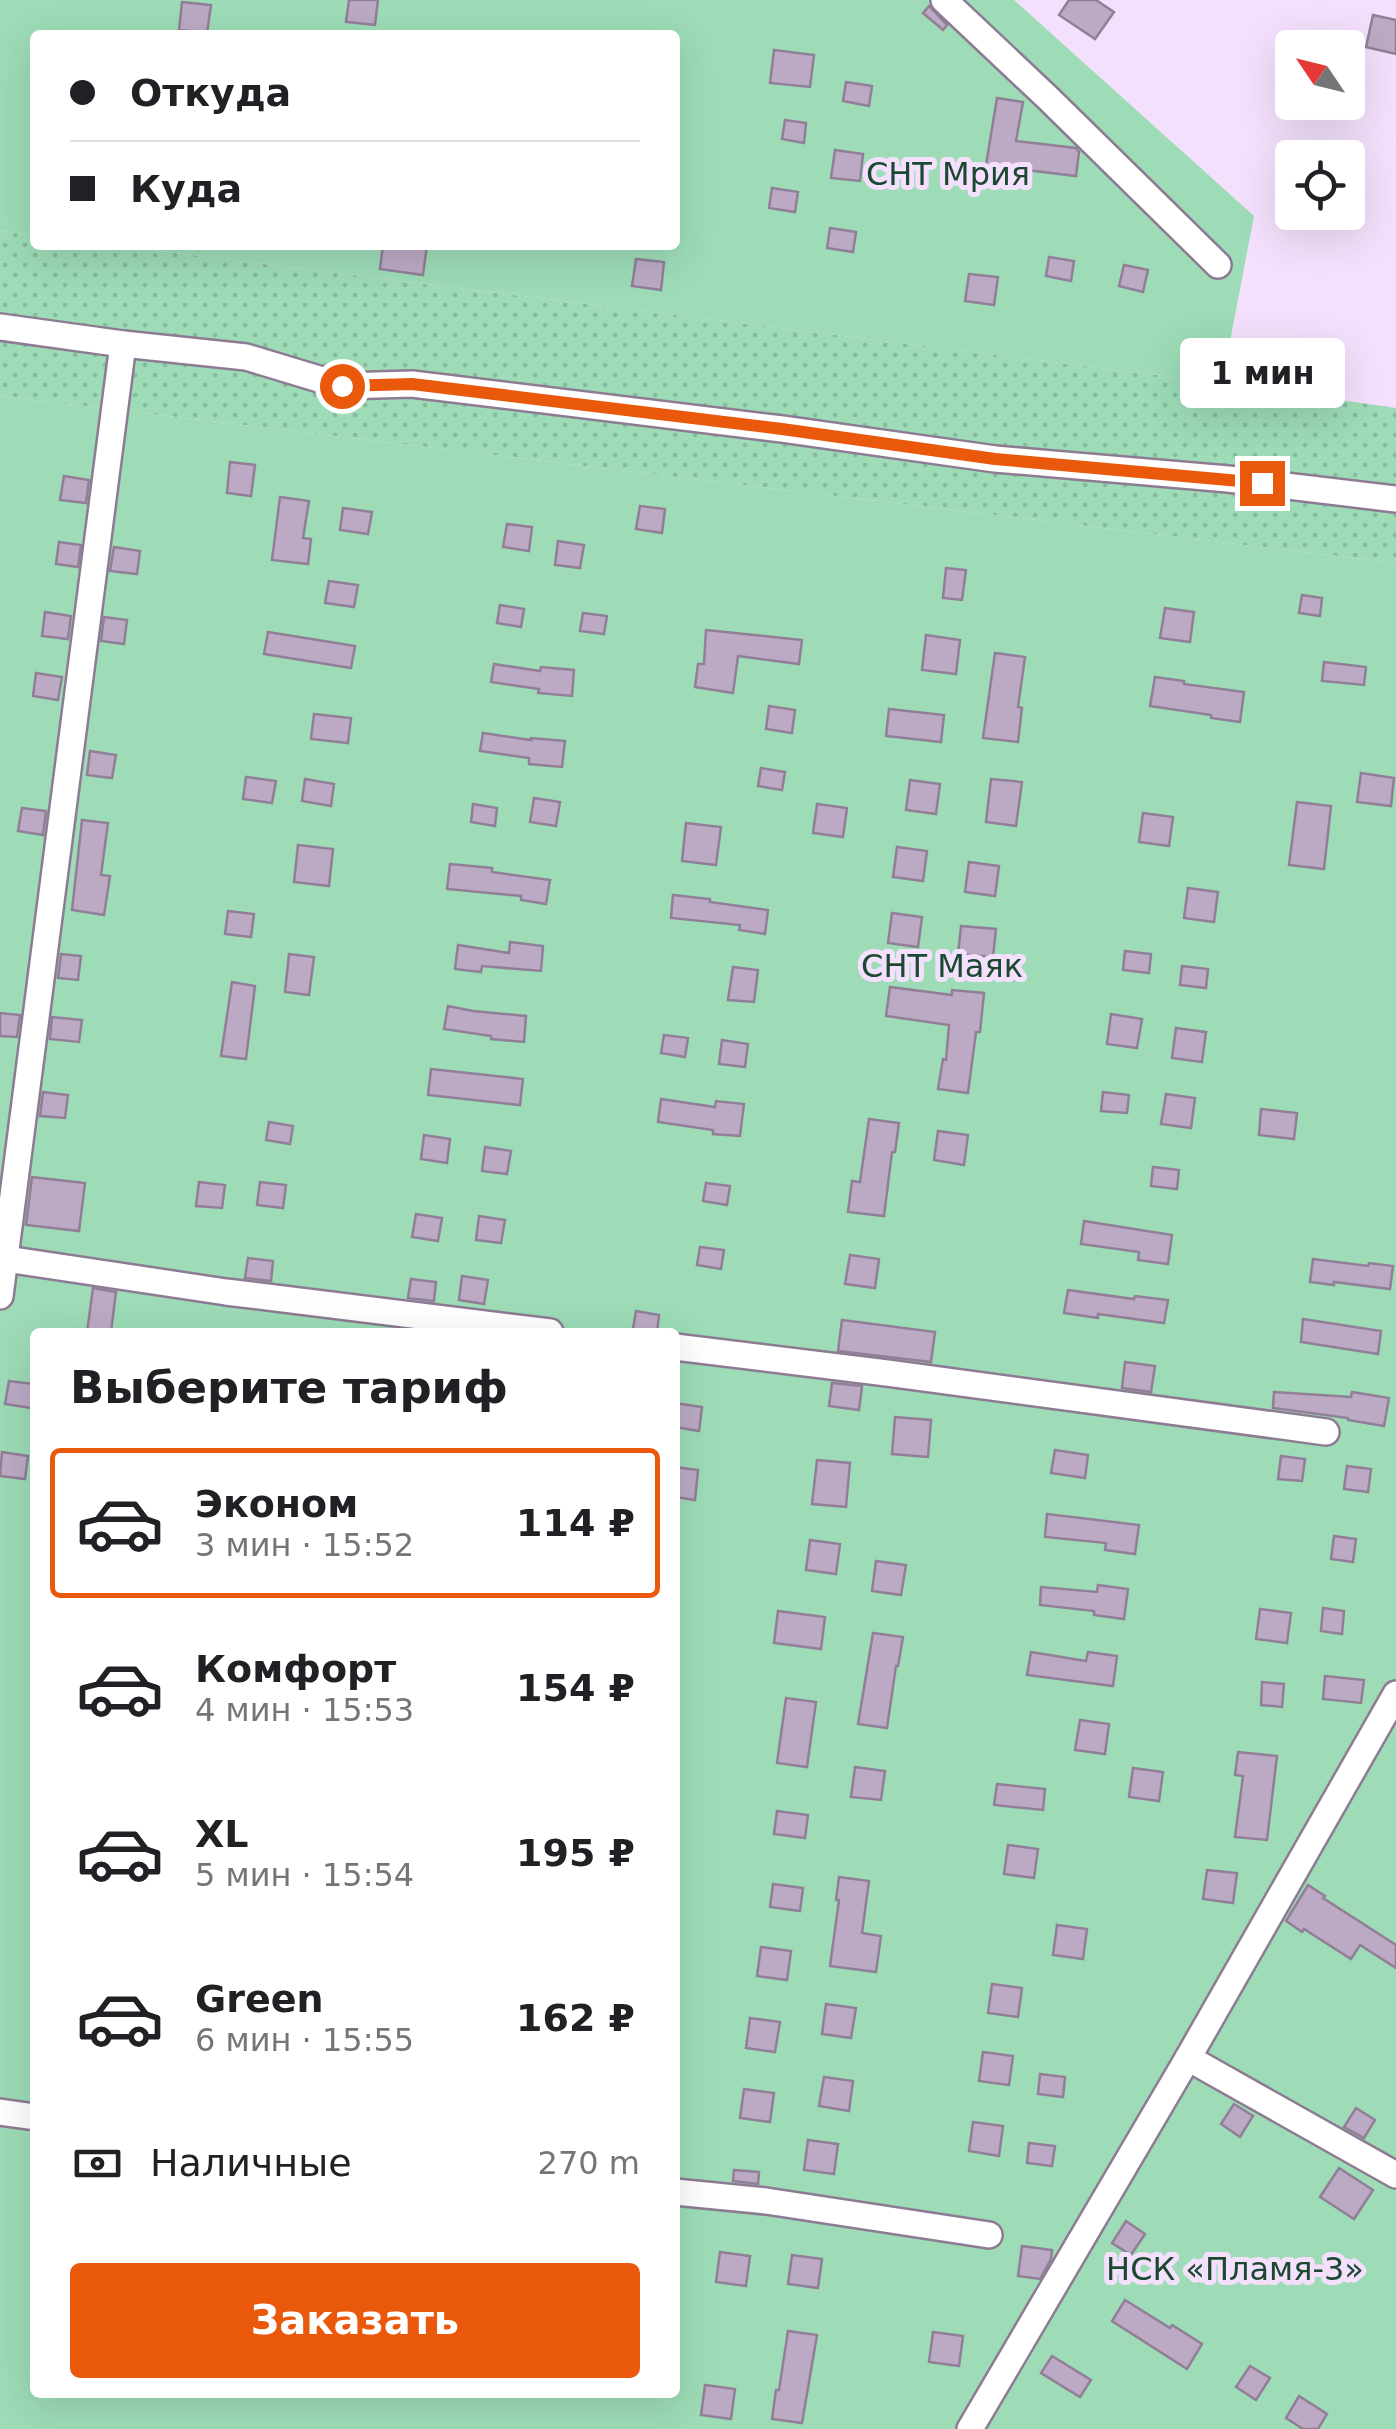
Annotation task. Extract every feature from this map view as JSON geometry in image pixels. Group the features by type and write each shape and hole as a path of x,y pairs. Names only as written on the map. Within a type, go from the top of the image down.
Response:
{"street":[{"path":"944,0 1218,265"},
{"path":"0,327 246,357 342,386 412,384 995,459 1396,499"},
{"path":"0,1296 122,344"},
{"path":"2,1258 226,1292 518,1328"},
{"path":"680,1349 1326,1432"},
{"path":"970,2429 1396,1694"},
{"path":"1188,2058 1396,2175"},
{"path":"0,2112 30,2116"},
{"path":"680,2192 766,2201 990,2235"}],"green space":[{"name":"СНТ Мрия","path":"0,0 1014,0 1254,216 1222,383 152,250 680,250 680,30 30,30 30,234 0,231"},
{"path":"0,231 30,234 30,250 152,250 1396,408 1396,563 0,396"},
{"name":"СНТ Маяк","path":"0,396 1396,563 1396,2429 0,2429"}],"building":[{"path":"349,0 378,0 375,25 346,22"},
{"path":"1069,0 1096,0 1114,12 1095,39 1059,15"},
{"path":"182,2 211,5 207,30 179,30"},
{"path":"929,6 947,25 943,30 923,13"},
{"path":"1373,15 1396,20 1396,54 1366,47"},
{"path":"774,50 814,55 810,87 770,83"},
{"path":"846,82 872,86 869,106 843,101"},
{"path":"997,98 1023,102 1016,141 1076,148 1076,176 986,165"},
{"path":"785,120 806,123 804,143 782,139"},
{"path":"835,150 863,154 860,181 831,178"},
{"path":"772,188 798,192 795,212 769,208"},
{"path":"830,228 856,232 853,252 827,248"},
{"path":"382,250 426,250 423,275 380,269"},
{"path":"1049,257 1074,261 1071,281 1046,276"},
{"path":"636,259 664,262 661,290 632,286"},
{"path":"1124,265 1148,270 1143,292 1119,286"},
{"path":"969,274 998,277 994,305 965,301"},
{"path":"230,462 255,465 251,496 227,493"},
{"path":"64,476 89,480 86,503 60,500"},
{"path":"280,497 309,501 303,538 311,539 308,564 272,560"},
{"path":"640,506 665,509 662,533 636,529"},
{"path":"343,508 372,512 368,534 340,530"},
{"path":"507,524 532,527 529,551 503,547"},
{"path":"558,541 584,545 580,568 555,565"},
{"path":"59,542 81,545 78,567 56,564"},
{"path":"114,547 140,551 137,574 110,571"},
{"path":"946,568 966,570 962,600 943,598"},
{"path":"329,581 358,585 354,607 325,603"},
{"path":"1302,595 1322,598 1320,616 1299,613"},
{"path":"500,605 524,609 521,627 497,623"},
{"path":"1165,608 1194,612 1190,642 1160,638"},
{"path":"45,612 71,616 68,639 42,636"},
{"path":"583,613 607,616 604,634 580,631"},
{"path":"104,617 127,620 124,644 101,641"},
{"path":"706,630 802,640 799,664 738,656 733,693 695,687 698,664 704,664"},
{"path":"268,632 355,646 351,668 264,654"},
{"path":"926,635 960,640 956,674 922,670"},
{"path":"995,653 1025,657 1018,742 983,738"},
{"path":"1324,662 1366,667 1364,685 1322,681"},
{"path":"494,664 540,671 541,667 574,670 572,696 491,682"},
{"path":"36,673 62,677 58,700 33,696"},
{"path":"1155,677 1244,692 1240,722 1150,706"},
{"path":"769,706 795,710 792,733 766,729"},
{"path":"889,709 944,715 941,742 886,736"},
{"path":"314,714 351,718 348,743 311,739"},
{"path":"483,733 565,741 562,767 529,764 529,758 480,751"},
{"path":"90,751 116,755 112,778 87,775"},
{"path":"761,768 785,772 782,790 758,786"},
{"path":"1361,773 1394,778 1391,806 1357,802"},
{"path":"246,777 276,781 272,803 243,799"},
{"path":"305,779 334,784 331,806 302,801"},
{"path":"991,779 1022,782 1016,826 986,822"},
{"path":"910,780 940,784 936,814 906,810"},
{"path":"534,798 560,802 556,826 530,822"},
{"path":"1297,802 1331,806 1324,869 1289,865"},
{"path":"473,804 497,808 495,826 471,822"},
{"path":"817,804 847,808 843,837 813,833"},
{"path":"22,808 46,811 43,835 18,831"},
{"path":"1143,813 1173,817 1169,846 1139,842"},
{"path":"82,820 108,823 101,875 110,876 104,915 72,910"},
{"path":"686,823 721,827 716,865 682,861"},
{"path":"298,845 333,849 329,886 294,882"},
{"path":"897,847 927,851 923,881 893,877"},
{"path":"969,862 999,866 995,896 965,892"},
{"path":"450,864 550,880 546,904 521,900 521,896 447,889"},
{"path":"1188,888 1218,892 1214,922 1184,918"},
{"path":"673,895 768,910 765,934 739,930 740,925 671,918"},
{"path":"228,911 254,914 251,937 225,934"},
{"path":"892,913 922,917 918,947 888,943"},
{"path":"961,926 996,929 993,957 958,954"},
{"path":"510,942 543,946 541,971 482,966 481,972 455,969 458,945 509,953"},
{"path":"1125,951 1151,954 1149,973 1123,970"},
{"path":"61,954 81,956 78,980 58,978"},
{"path":"289,954 314,957 309,995 285,992"},
{"path":"1182,966 1208,969 1206,988 1180,985"},
{"path":"733,967 758,970 754,1002 728,1000"},
{"path":"232,982 255,986 246,1059 221,1056"},
{"path":"890,987 952,995 952,990 984,993 968,1093 938,1089 949,1025 886,1016"},
{"path":"448,1006 526,1016 524,1042 444,1029"},
{"path":"0,1013 20,1015 17,1037 0,1036"},
{"path":"1111,1014 1142,1019 1137,1048 1107,1044"},
{"path":"52,1017 82,1020 79,1042 50,1039"},
{"path":"1176,1028 1206,1032 1202,1062 1172,1058"},
{"path":"664,1035 688,1038 685,1057 661,1053"},
{"path":"722,1040 748,1044 745,1067 719,1064"},
{"path":"431,1069 523,1079 520,1105 428,1095"},
{"path":"43,1092 68,1095 65,1118 40,1116"},
{"path":"1103,1092 1129,1095 1127,1113 1101,1111"},
{"path":"1166,1094 1195,1098 1191,1128 1161,1124"},
{"path":"661,1099 715,1107 716,1101 744,1104 740,1136 658,1122"},
{"path":"1261,1109 1297,1113 1294,1139 1259,1135"},
{"path":"869,1119 899,1123 884,1216 848,1212 852,1181 860,1182"},
{"path":"269,1122 293,1126 290,1144 266,1140"},
{"path":"938,1131 968,1135 964,1165 934,1160"},
{"path":"424,1135 450,1139 447,1163 421,1159"},
{"path":"485,1147 511,1151 507,1174 482,1171"},
{"path":"1153,1167 1179,1170 1177,1189 1151,1186"},
{"path":"32,1177 85,1183 79,1231 26,1225"},
{"path":"199,1182 225,1185 222,1208 196,1206"},
{"path":"260,1182 286,1185 283,1208 257,1205"},
{"path":"706,1183 730,1186 727,1205 703,1201"},
{"path":"416,1214 442,1218 438,1241 412,1237"},
{"path":"479,1216 505,1220 501,1243 476,1240"},
{"path":"1084,1221 1172,1235 1168,1264 1138,1260 1139,1252 1081,1244"},
{"path":"700,1247 724,1250 721,1269 697,1265"},
{"path":"850,1255 879,1259 875,1288 845,1284"},
{"path":"248,1258 273,1261 271,1281 245,1278"},
{"path":"1313,1259 1393,1266 1390,1289 1310,1282"},
{"path":"462,1276 488,1280 484,1304 459,1300"},
{"path":"411,1279 436,1282 434,1301 408,1298"},
{"path":"93,1288 116,1292 112,1328 88,1328"},
{"path":"1068,1290 1168,1300 1164,1323 1064,1313"},
{"path":"636,1311 659,1315 657,1328 633,1328"},
{"path":"1303,1319 1381,1331 1378,1354 1301,1342"},
{"path":"842,1320 935,1332 931,1362 838,1351"},
{"path":"1125,1362 1155,1366 1151,1392 1122,1388"},
{"path":"9,1381 30,1384 30,1408 5,1404"},
{"path":"832,1383 862,1386 859,1410 829,1406"},
{"path":"1274,1392 1351,1397 1352,1392 1389,1398 1384,1426 1273,1408"},
{"path":"680,1404 702,1407 699,1431 680,1428"},
{"path":"895,1417 931,1420 928,1457 892,1454"},
{"path":"1055,1450 1088,1455 1085,1478 1051,1473"},
{"path":"2,1452 28,1456 25,1479 0,1476"},
{"path":"1281,1456 1305,1459 1302,1481 1278,1479"},
{"path":"817,1460 850,1463 846,1507 812,1504"},
{"path":"1347,1466 1371,1469 1368,1492 1344,1489"},
{"path":"680,1468 698,1470 695,1500 680,1498"},
{"path":"1047,1514 1139,1525 1135,1554 1105,1550 1106,1543 1045,1537"},
{"path":"1334,1536 1356,1539 1353,1562 1331,1559"},
{"path":"810,1540 840,1544 836,1574 806,1570"},
{"path":"876,1561 906,1565 901,1595 872,1591"},
{"path":"1098,1585 1128,1589 1124,1619 1040,1605 1041,1587 1097,1592"},
{"path":"1323,1608 1344,1611 1342,1634 1321,1631"},
{"path":"1260,1609 1291,1613 1287,1643 1256,1639"},
{"path":"778,1611 825,1617 821,1649 774,1643"},
{"path":"873,1633 903,1637 887,1728 858,1724"},
{"path":"1031,1652 1086,1661 1088,1652 1117,1656 1113,1686 1027,1675"},
{"path":"1325,1676 1364,1680 1361,1703 1323,1699"},
{"path":"1262,1682 1284,1684 1282,1707 1261,1705"},
{"path":"786,1698 816,1702 807,1767 777,1763"},
{"path":"1080,1720 1109,1724 1105,1754 1075,1750"},
{"path":"1238,1752 1277,1756 1267,1840 1235,1837 1243,1776 1235,1775"},
{"path":"855,1767 885,1771 881,1800 851,1797"},
{"path":"1133,1768 1163,1772 1159,1801 1129,1797"},
{"path":"997,1784 1045,1789 1043,1810 994,1805"},
{"path":"777,1811 808,1815 805,1838 774,1834"},
{"path":"1008,1845 1038,1849 1034,1878 1004,1874"},
{"path":"1207,1870 1237,1873 1233,1903 1203,1899"},
{"path":"839,1877 869,1881 862,1933 881,1936 876,1972 830,1966"},
{"path":"773,1884 803,1888 800,1911 770,1907"},
{"path":"1308,1885 1396,1945 1396,1968 1360,1945 1351,1959 1286,1921"},
{"path":"1057,1925 1087,1929 1083,1959 1053,1955"},
{"path":"761,1947 791,1951 787,1980 757,1976"},
{"path":"992,1984 1022,1988 1018,2017 988,2013"},
{"path":"826,2004 856,2008 851,2038 822,2034"},
{"path":"750,2018 780,2022 775,2052 746,2048"},
{"path":"983,2052 1013,2056 1009,2085 979,2081"},
{"path":"1040,2074 1065,2077 1063,2097 1038,2094"},
{"path":"824,2077 853,2081 849,2111 819,2106"},
{"path":"744,2089 774,2093 770,2122 740,2118"},
{"path":"1234,2104 1253,2116 1240,2137 1221,2124"},
{"path":"1356,2108 1375,2120 1364,2138 1344,2127"},
{"path":"973,2122 1003,2126 999,2156 969,2151"},
{"path":"808,2140 838,2144 834,2174 804,2170"},
{"path":"1029,2143 1055,2146 1052,2166 1027,2163"},
{"path":"1339,2168 1373,2190 1354,2219 1320,2197"},
{"path":"734,2170 759,2172 758,2184 733,2181"},
{"path":"1126,2221 1145,2234 1131,2255 1112,2243"},
{"path":"1022,2246 1052,2250 1040,2279 1018,2276"},
{"path":"720,2252 750,2256 746,2286 716,2282"},
{"path":"792,2255 822,2259 818,2288 788,2284"},
{"path":"1125,2300 1202,2344 1187,2369 1112,2321"},
{"path":"788,2331 817,2335 802,2423 772,2419"},
{"path":"933,2332 963,2336 959,2366 929,2362"},
{"path":"1052,2356 1091,2380 1080,2397 1041,2373"},
{"path":"1250,2366 1270,2378 1256,2400 1236,2387"},
{"path":"705,2385 735,2389 731,2419 701,2415"},
{"path":"1299,2396 1327,2414 1318,2429 1303,2429 1286,2418"}],"route":[{"path":"342,386 412,384 995,459 1262,483"}],"park label":[{"name":"НСК «Пламя-3»","path":"1235,2269"}]}
